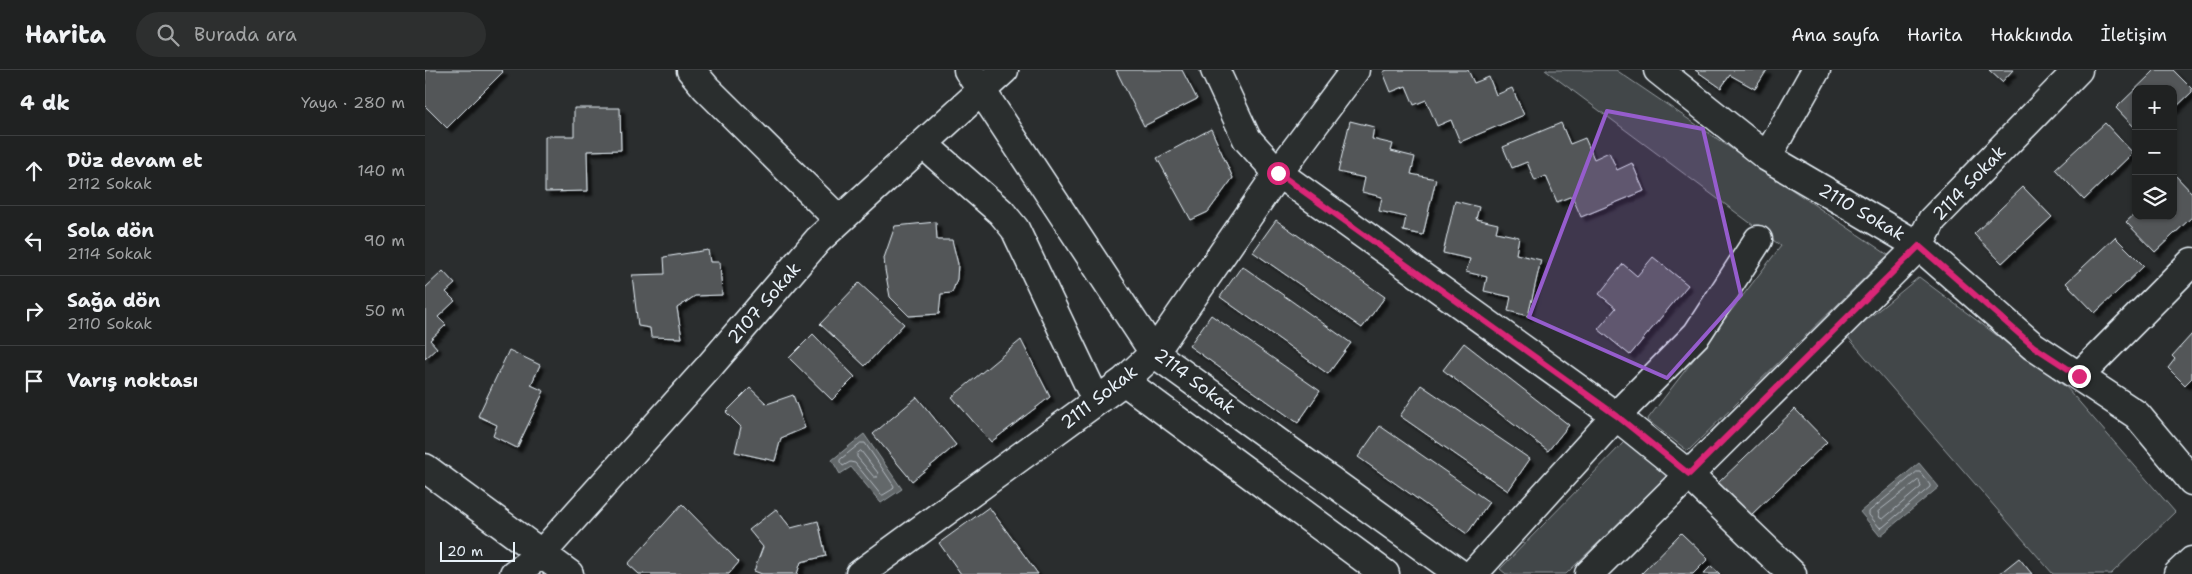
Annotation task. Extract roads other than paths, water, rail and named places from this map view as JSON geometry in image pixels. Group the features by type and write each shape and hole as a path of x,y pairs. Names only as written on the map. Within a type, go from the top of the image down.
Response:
{"street":[{"path":"691,70 706,88 839,220"},
{"name":"2107 Sokak","path":"514,574 541,554 708,368 818,240 923,144 975,80 1004,70"},
{"path":"1215,70 1247,139 1278,173 1617,416 1689,474 1792,574"},
{"name":"2111 Sokak","path":"860,574 1124,381 1154,352 1278,173 1355,70"},
{"name":"2110 Sokak","path":"1658,70 1767,157 1919,246 2033,346 2137,415 2192,481"},
{"path":"1767,157 1816,70"},
{"name":"2114 Sokak","path":"1589,574 1919,246 1932,220 2078,70"},
{"name":"2114 Sokak","path":"975,80 1154,352 1460,574"},
{"path":"923,144 1001,212 1015,229 1096,400"},
{"path":"1473,574 1617,416 1697,334 1758,240"},
{"path":"2079,376 2192,262"},
{"path":"1124,381 1385,574"},
{"path":"425,468 569,574"},
{"path":"2178,574 2192,562"}],"water":[{"path":"864,434 902,489 881,503 851,467 840,474 832,460"},
{"path":"1919,463 1939,487 1880,536 1860,512"}]}
